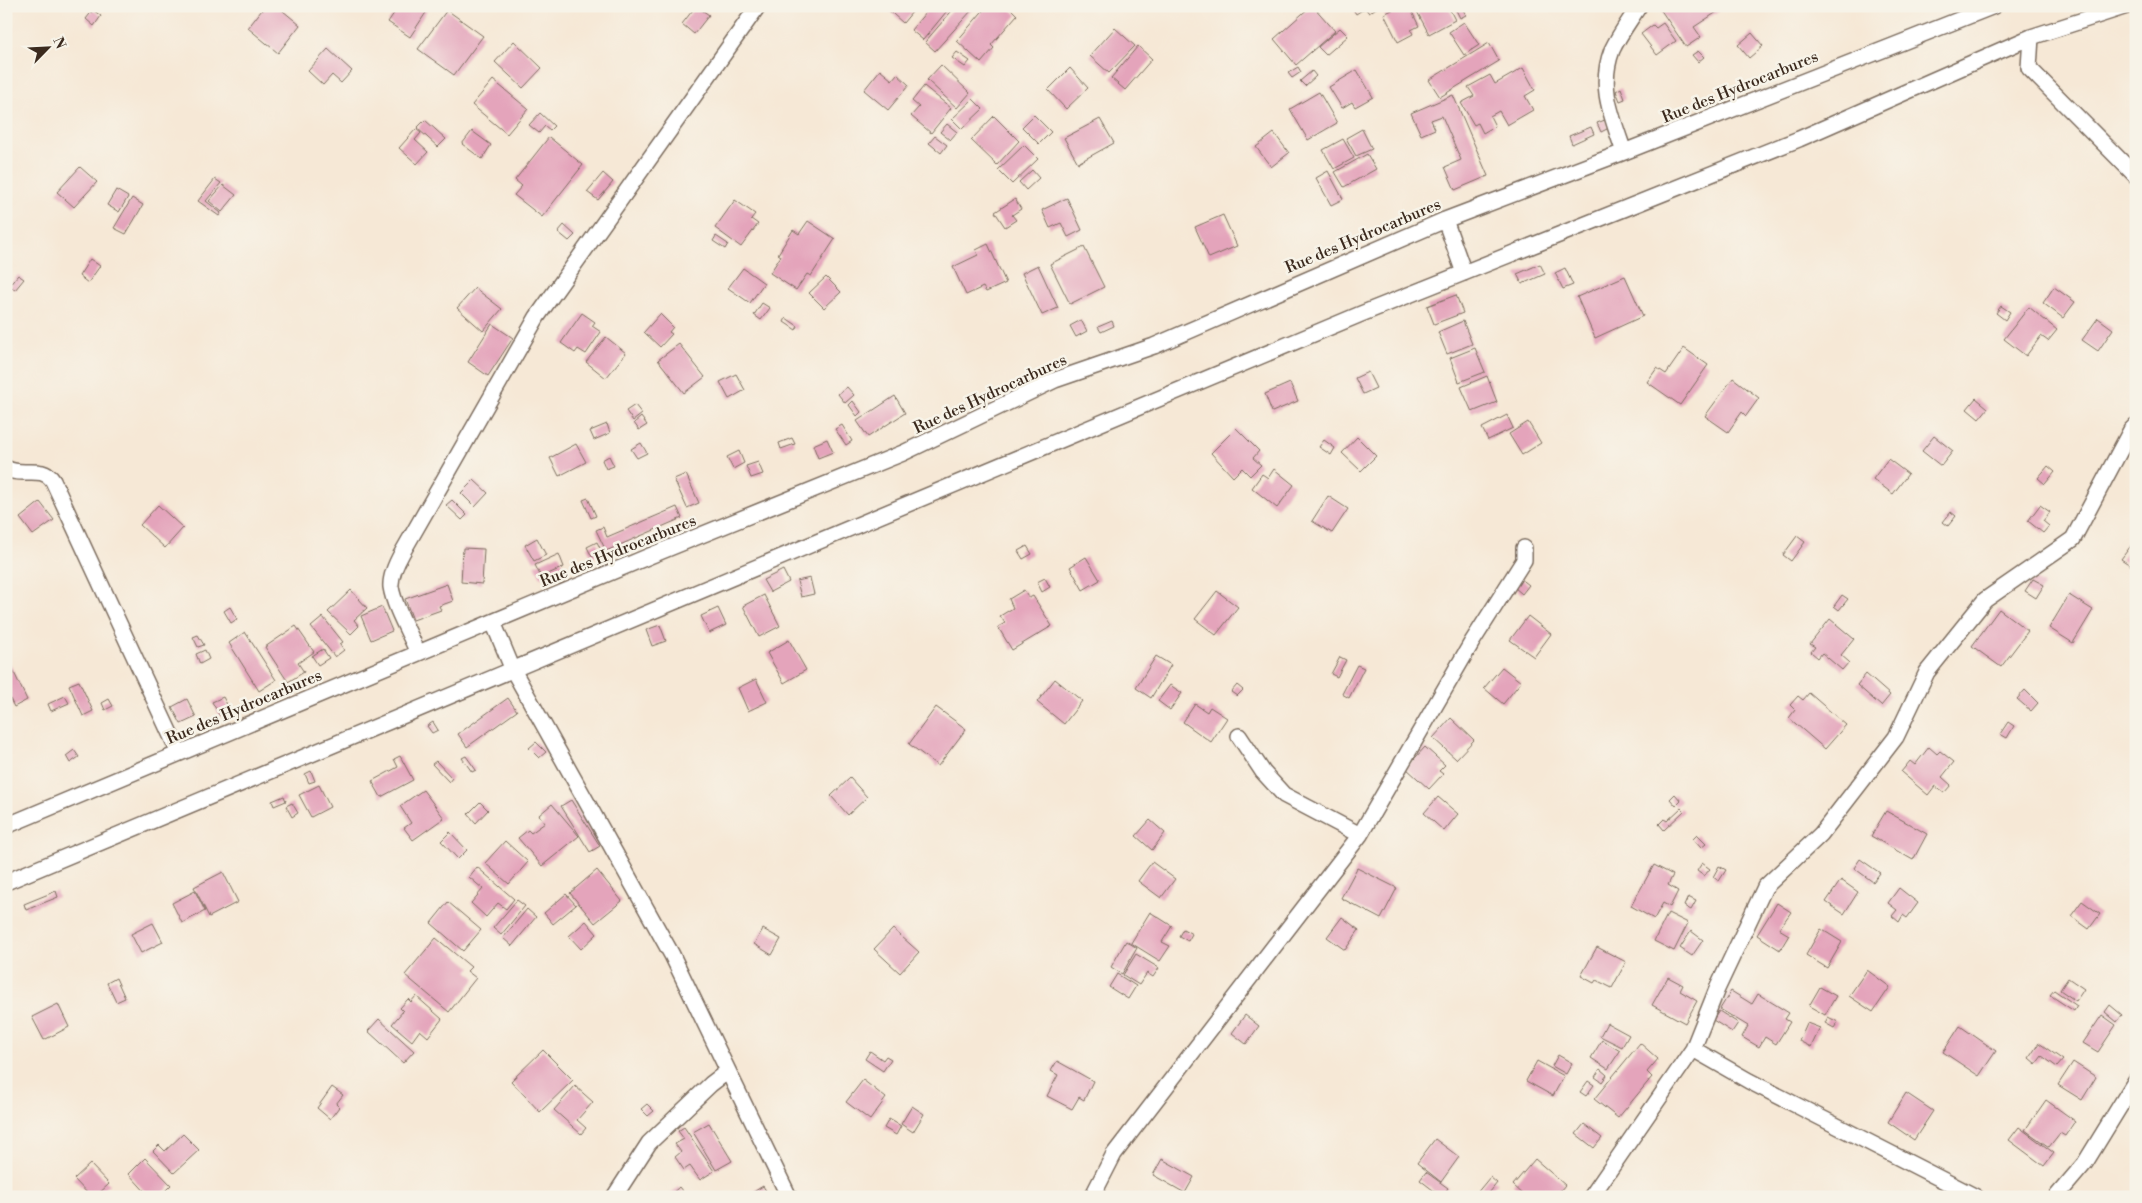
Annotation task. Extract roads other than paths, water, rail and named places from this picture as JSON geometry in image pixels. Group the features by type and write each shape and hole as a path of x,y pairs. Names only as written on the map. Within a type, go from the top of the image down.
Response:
{"street":[{"path":"418,653 400,613 391,586 395,567 402,553 537,317 758,6"},
{"path":"1624,152 1606,97 1606,72 1613,48 1639,6"},
{"name":"Rue des Hydrocarbures","path":"6,826 418,653 903,453 1055,380 1154,346 1444,220 1624,152 1994,6"},
{"path":"6,882 1361,314 1798,139 2031,37 2126,6"},
{"path":"2031,37 2029,68 2136,176"},
{"path":"1444,220 1464,273"},
{"path":"1592,1197 1693,1048 1717,989 1765,887 1822,834 1896,737 1927,672 1985,600 2073,539 2131,430 2136,425"},
{"path":"6,468 14,472 44,472 53,481 179,754"},
{"path":"1092,1197 1114,1154 1360,835 1472,642 1524,560 1524,548"},
{"path":"493,622 513,670 672,955 789,1197"},
{"path":"1239,736 1263,772 1284,795 1360,835"},
{"path":"1693,1048 1758,1086 1976,1197"},
{"path":"614,1197 649,1142 711,1084 728,1071"},
{"path":"2056,1197 2085,1163 2136,1080"}]}
